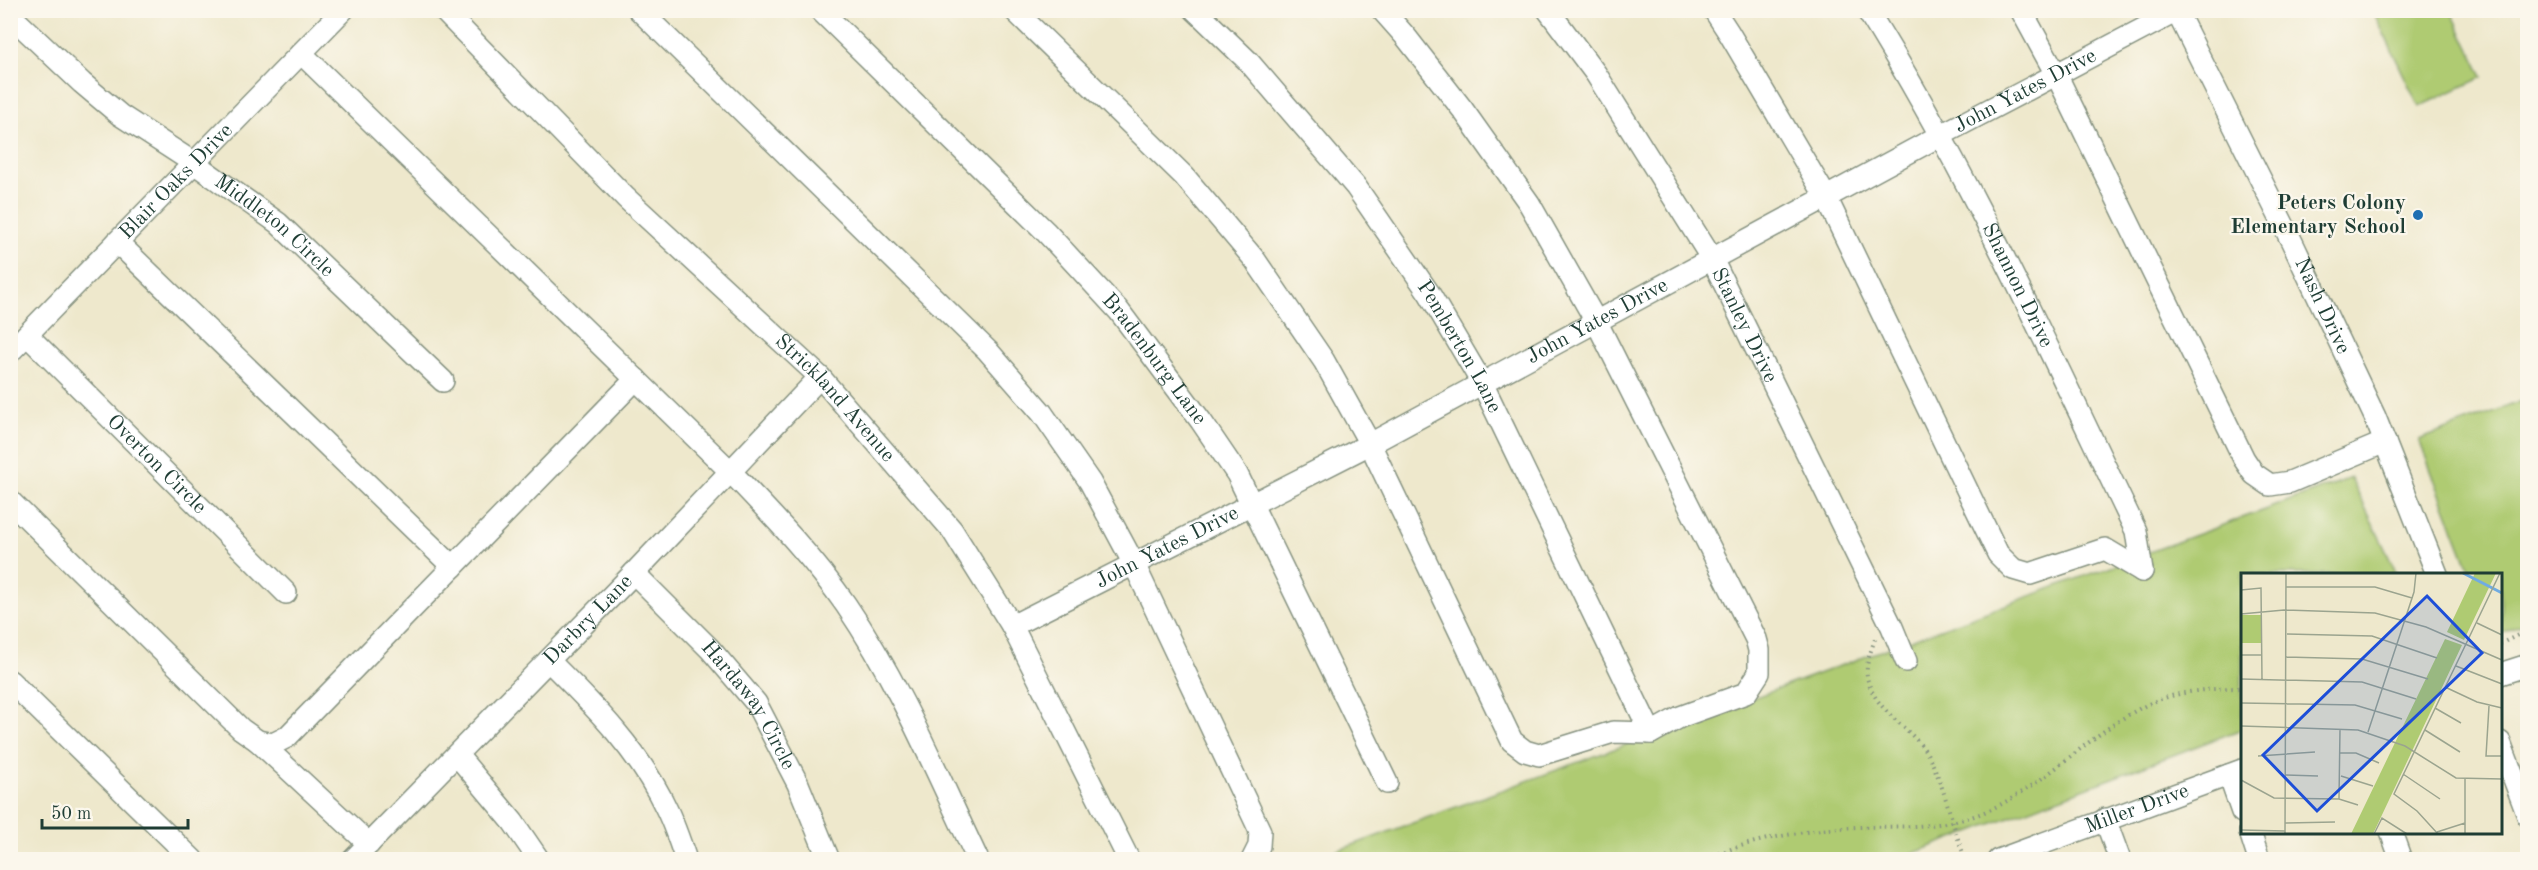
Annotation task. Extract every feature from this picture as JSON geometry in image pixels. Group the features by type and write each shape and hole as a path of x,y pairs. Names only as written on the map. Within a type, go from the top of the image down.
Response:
{"street":[{"name":"Blair Oaks Drive","path":"10,352 343,10"},
{"name":"Strickland Avenue","path":"442,10 626,198 820,376 952,530 1012,626 1129,860"},
{"path":"639,10 988,351 1042,413 1090,483 1134,564 1260,831 1259,846 1252,860"},
{"name":"Bradenburg Lane","path":"820,10 1046,231 1119,311 1231,465 1387,783"},
{"path":"1014,10 1184,176 1255,260 1323,361 1370,444 1512,741 1526,751 1539,755 1613,732 1651,733 1680,717 1746,693 1758,673 1759,650 1756,639 1597,323 1529,203 1463,111 1406,37 1382,10"},
{"name":"Pemberton Lane","path":"1195,10 1248,60 1356,187 1430,293 1482,382 1651,733"},
{"name":"Stanley Drive","path":"1548,10 1596,74 1712,260 1892,627 1906,661"},
{"path":"1714,10 1826,197"},
{"name":"Shannon Drive","path":"1826,197 1998,554 2013,569 2030,574 2104,549 2142,571 2136,531 1966,182 1909,77 1867,10"},
{"path":"2021,10 2057,76 2244,459 2254,474 2270,485 2290,482 2385,442"},
{"name":"John Yates Drive","path":"1012,626 1370,444 1941,135 2177,11"},
{"name":"Nash Drive","path":"2177,11 2297,252 2385,442 2437,573"},
{"name":"Middleton Circle","path":"10,15 82,83 120,115 194,163 278,223 443,381"},
{"path":"301,53 730,471 798,542 846,605 894,683 978,860"},
{"path":"117,242 453,567"},
{"name":"Overton Circle","path":"27,335 286,593"},
{"name":"Darbry Lane","path":"365,853 820,376"},
{"path":"258,741 273,744 287,737 636,379"},
{"path":"10,501 241,729 258,741 365,853"},
{"name":"Hardaway Circle","path":"634,573 710,649 756,703 798,784 829,860"},
{"path":"549,660 608,720 639,762 666,807 686,860"},
{"path":"2502,674 2528,665"},
{"path":"10,681 193,860"},
{"path":"2502,747 2528,816"},
{"path":"457,755 513,822 538,860"},
{"path":"2236,773 2241,806"},
{"name":"Miller Drive","path":"1998,860 2236,773"},
{"path":"2105,819 2120,860"},
{"path":"2251,834 2259,860"},
{"path":"2392,834 2401,860"}],"path":[{"path":"2502,643 2524,632 2528,626"},
{"path":"1892,627 1875,638 1866,667 1868,683 1885,710 1927,753 1938,776 1966,860"},
{"path":"1702,860 1738,847 1788,835 1845,828 1935,825 1973,816 2010,801 2047,777 2120,720 2155,702 2188,693 2241,688"}],"green space":[{"path":"2373,11 2451,11 2483,77 2419,107"},
{"path":"2527,399 2527,623 2502,633 2502,573 2471,573 2419,440"},
{"path":"2351,478 2397,573 2241,573 2241,729 1898,859 1312,860"}],"place":[{"name":"Peters Colony Elementary School","path":"2418,215"}]}
